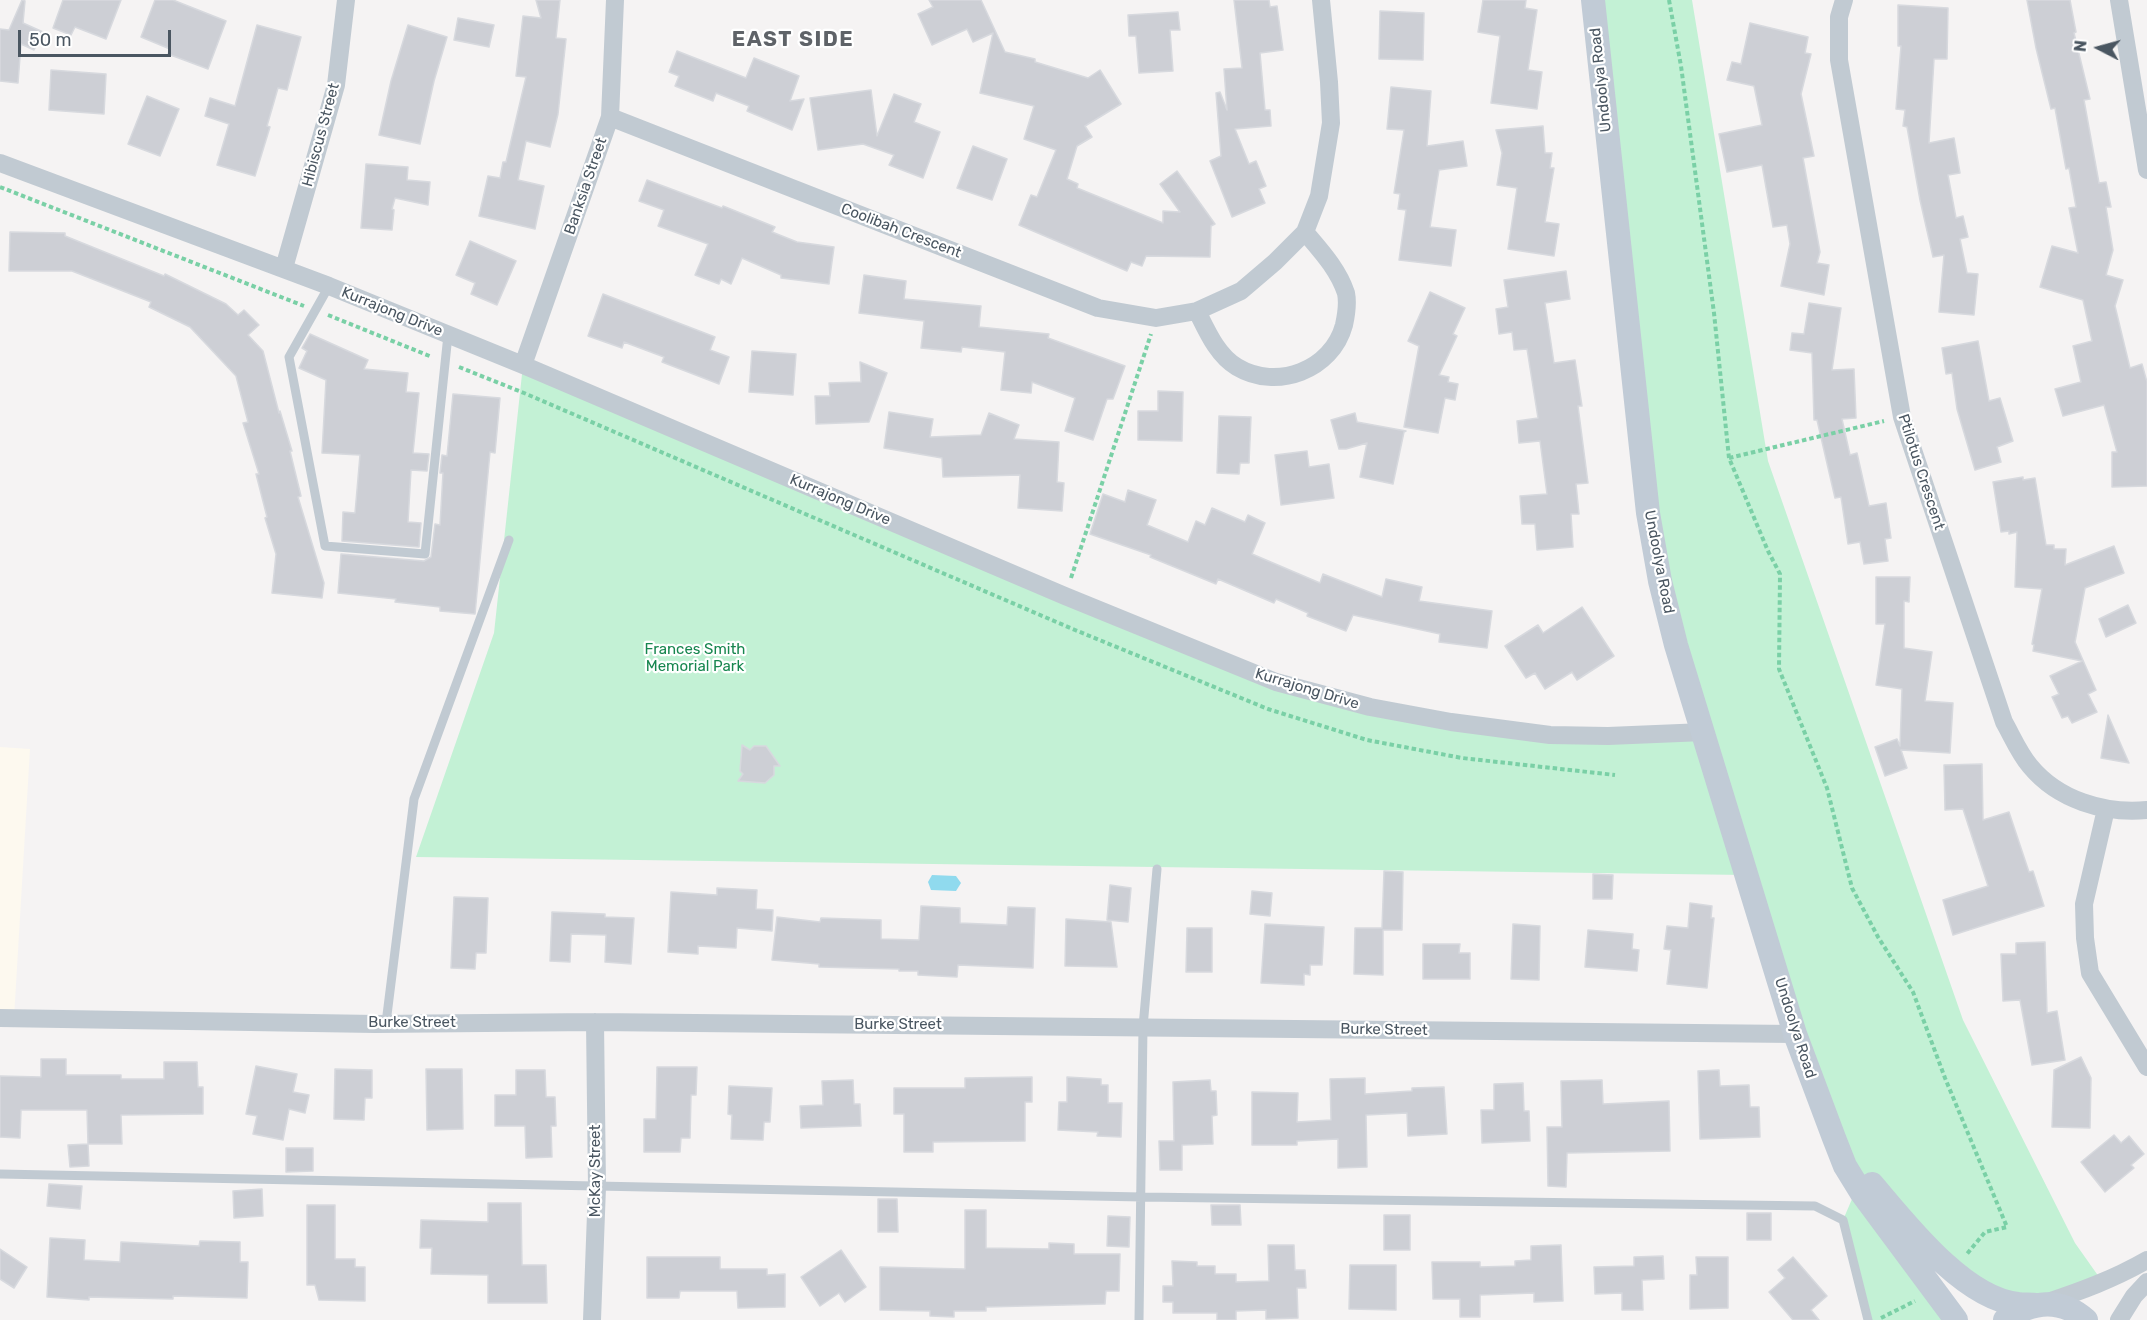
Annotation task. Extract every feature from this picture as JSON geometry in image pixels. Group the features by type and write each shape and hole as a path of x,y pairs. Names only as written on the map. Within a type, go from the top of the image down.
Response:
{"main road":[{"name":"Undoolya Road","path":"1593,0 1648,513 1660,581 1676,645 1795,1034 1845,1166 1861,1192 1956,1320"},
{"name":"Undoolya Road","path":"1821,1104 1860,1170 1930,1250 1964,1280 1995,1297 2018,1304 2059,1305 2072,1310 2086,1320"},
{"path":"2005,1320 2020,1310 2039,1304"}],"street":[{"name":"Hibiscus Street","path":"284,268 336,85 346,0"},
{"name":"Banksia Street","path":"523,365 610,117 615,0"},
{"name":"Coolibah Crescent","path":"610,117 1098,308 1156,318 1197,311 1241,291 1305,232 1319,196 1331,123 1321,0"},
{"name":"Ptilotus Crescent","path":"1844,0 1839,17 1839,60 1902,417 2004,722 2029,765 2060,792 2083,803 2106,809 2147,810"},
{"path":"2119,0 2147,170"},
{"name":"Kurrajong Drive","path":"0,163 284,268 448,334 1065,596 1276,682 1370,707 1451,722 1550,735 1608,736 1704,732"},
{"path":"1197,311 1217,348 1236,366 1259,376 1278,377 1305,372 1327,356 1340,340 1346,316 1346,295 1334,266 1305,232"},
{"path":"2106,809 2084,904 2086,950 2090,973 2147,1067"},
{"name":"Burke Street","path":"0,1018 1795,1034"},
{"name":"McKay Street","path":"592,1320 597,1187 595,1022"},
{"path":"2039,1304 2085,1290 2147,1260"},
{"path":"2119,1320 2134,1296 2147,1282"}],"lane":[{"path":"329,286 289,357 325,546 425,554 448,334"},
{"path":"386,1023 414,799 509,540"},
{"path":"1139,1320 1143,1027 1157,868"},
{"path":"0,1174 1142,1197 1815,1206 1843,1220 1868,1320"}],"path":[{"path":"1669,0 1681,66 1712,301 1729,458 1780,574 1779,669 1827,788 1852,888 1878,937 1913,992 1945,1078 2007,1227 1985,1232 1953,1270"},
{"path":"0,187 524,393 1075,630 1268,709 1367,740 1462,758 1615,774"},
{"path":"1065,596 1156,318"},
{"path":"1729,458 1902,417"},
{"path":"1877,1320 1933,1290"}],"shaded area":[{"path":"0,747 30,749 14,1018 0,1018"}],"green space":[{"name":"Frances Smith Memorial Park","path":"1593,0 1692,0 1768,461 1963,1020 2075,1243 2104,1284 2059,1305 1964,1280 1860,1171 1821,1104 1746,875 416,857 494,633 523,365 1276,682 1550,735 1703,732 1676,645"},
{"path":"1855,1192 1950,1320 1868,1320 1843,1220"}],"water":[{"path":"932,875 956,876 961,883 956,891 931,890 928,882"}],"building":[{"path":"22,0 25,1 23,23 43,32 34,50 21,44 18,83 0,81 0,29 9,30"},
{"path":"63,0 121,0 106,39 75,27 71,35 53,28"},
{"path":"155,0 173,0 226,21 208,69 168,54 170,49 141,37"},
{"path":"536,0 560,0 556,38 566,39 558,114 550,147 526,141 518,180 544,186 535,229 479,216 488,176 500,178 503,162 506,162 526,77 516,76 523,16 541,18"},
{"path":"929,0 981,0 1005,52 1035,59 1035,62 1088,78 1100,70 1121,104 1085,126 1092,137 1077,146 1067,179 1078,184 1077,188 1163,223 1163,211 1180,212 1160,184 1177,171 1215,224 1211,226 1210,257 1146,256 1142,266 1131,262 1127,271 1019,225 1031,195 1037,197 1056,150 1024,139 1034,106 980,93 993,33 973,42 967,29 932,45 918,14 933,7"},
{"path":"1234,0 1269,0 1270,7 1277,6 1283,50 1260,53 1265,110 1270,110 1271,126 1235,129 1249,164 1256,161 1266,186 1259,189 1265,203 1232,217 1210,161 1221,156 1216,93 1220,92 1227,110 1224,69 1242,68"},
{"path":"1483,0 1526,0 1525,8 1537,10 1528,70 1542,72 1537,109 1491,103 1500,36 1478,32"},
{"path":"2027,0 2070,0 2076,32 2074,33 2090,99 2084,100 2099,183 2106,182 2111,207 2106,207 2113,250 2106,275 2123,280 2115,306 2130,368 2142,364 2147,382 2147,486 2112,487 2112,452 2117,452 2104,405 2063,416 2055,389 2081,382 2073,346 2092,341 2083,300 2040,287 2052,246 2078,253 2069,208 2076,207 2069,168 2066,169 2055,108 2051,109"},
{"path":"1898,5 1948,8 1947,59 1934,59 1929,143 1954,138 1960,173 1948,175 1956,218 1963,216 1968,237 1960,239 1967,273 1978,274 1974,315 1939,312 1944,255 1933,257 1907,127 1903,126 1905,110 1896,109 1901,46 1898,46"},
{"path":"1380,11 1424,13 1423,60 1379,59"},
{"path":"1178,12 1180,30 1170,30 1173,71 1139,73 1136,36 1129,36 1128,15"},
{"path":"458,18 494,25 489,47 454,40"},
{"path":"1750,23 1808,37 1805,53 1811,54 1801,94 1814,156 1803,158 1820,252 1817,263 1829,265 1824,295 1781,286 1790,244 1787,225 1773,227 1762,165 1727,172 1719,134 1762,125 1754,86 1727,80 1732,62 1741,64"},
{"path":"257,25 301,37 287,90 278,88 267,126 270,127 255,176 217,165 229,124 205,116 210,98 235,106"},
{"path":"408,25 447,37 434,81 420,144 379,135 391,81"},
{"path":"677,51 746,78 754,58 799,76 790,101 804,99 792,130 747,111 749,106 716,93 713,101 675,86 679,76 669,72"},
{"path":"51,70 106,74 104,114 49,110"},
{"path":"1391,87 1431,91 1427,146 1463,141 1467,166 1439,170 1430,227 1456,230 1451,266 1399,260 1406,210 1398,209 1400,194 1394,193 1404,130 1387,129"},
{"path":"871,90 877,136 894,94 921,104 914,122 940,132 923,178 889,165 894,155 863,144 818,150 810,98"},
{"path":"147,96 179,109 160,156 128,144"},
{"path":"1543,126 1545,153 1552,153 1550,168 1554,168 1545,222 1559,224 1554,256 1508,249 1517,188 1497,185 1502,153 1496,130"},
{"path":"973,146 1007,159 992,200 957,188"},
{"path":"366,164 408,167 407,180 430,182 428,205 395,198 392,209 394,210 392,230 361,228"},
{"path":"647,180 775,227 772,232 797,242 834,247 829,284 781,278 781,275 742,258 731,284 721,279 719,284 695,275 708,244 658,226 664,210 639,201"},
{"path":"10,232 65,233 65,236 164,276 165,274 226,304 238,315 244,310 259,325 248,335 263,351 279,413 280,411 292,451 290,451 301,496 298,497 324,583 322,598 272,593 276,554 265,518 267,517 256,474 259,474 243,423 248,422 236,376 190,327 149,307 151,302 72,271 9,271"},
{"path":"470,241 516,261 497,305 471,294 475,283 456,275"},
{"path":"1566,271 1570,299 1545,303 1554,363 1575,360 1582,406 1578,406 1588,483 1576,484 1579,514 1571,514 1573,547 1537,550 1535,524 1522,524 1520,496 1547,494 1540,441 1519,443 1517,421 1538,418 1527,349 1514,350 1512,332 1499,334 1496,309 1508,307 1504,280"},
{"path":"864,275 906,281 904,299 981,306 979,327 1049,334 1048,338 1125,366 1113,399 1107,399 1093,440 1065,431 1075,398 1032,382 1031,393 1001,390 1005,352 962,347 961,352 921,348 924,321 859,313"},
{"path":"1430,292 1465,308 1453,334 1457,336 1439,375 1449,377 1448,382 1458,384 1455,400 1445,398 1438,433 1404,427 1419,346 1408,341"},
{"path":"603,294 715,337 710,350 729,357 719,384 662,362 664,357 624,342 622,348 588,336"},
{"path":"1809,303 1841,308 1832,370 1854,369 1856,418 1842,419 1850,455 1857,453 1869,506 1886,503 1891,538 1885,539 1888,561 1864,564 1860,542 1848,544 1841,497 1835,498 1817,420 1814,420 1812,353 1790,350 1792,333 1804,334"},
{"path":"310,334 368,360 364,369 408,373 406,392 419,393 413,453 429,454 427,471 411,470 408,522 421,523 419,547 342,541 343,512 355,513 360,455 322,453 326,380 299,368 307,351 302,348"},
{"path":"1978,341 1989,401 2000,398 2013,441 1997,447 2001,462 1975,470 1957,409 1952,373 1946,374 1942,348"},
{"path":"752,351 796,354 793,395 749,392"},
{"path":"860,362 887,373 869,422 816,424 815,396 830,396 829,383 861,382"},
{"path":"1158,391 1183,392 1182,441 1138,440 1138,411 1158,411"},
{"path":"453,394 500,398 495,453 490,452 475,614 440,611 440,607 395,602 396,599 338,593 341,554 424,561 431,557 435,524 440,525 443,473 440,473 442,455 447,456"},
{"path":"889,412 933,419 930,437 981,435 989,413 1019,425 1014,439 1059,442 1057,482 1064,483 1062,511 1018,508 1020,475 943,477 942,458 884,448"},
{"path":"1355,413 1357,422 1406,431 1393,484 1360,477 1367,443 1339,449 1331,420"},
{"path":"1219,416 1251,417 1249,463 1240,463 1239,474 1217,473"},
{"path":"1307,451 1309,467 1329,464 1334,498 1281,505 1275,455"},
{"path":"2023,477 2023,480 2035,478 2046,545 2054,545 2054,549 2066,549 2065,565 2114,546 2124,573 2085,588 2075,642 2096,690 2088,694 2097,712 2072,723 2068,716 2062,718 2052,697 2059,694 2050,676 2082,661 2033,651 2034,645 2032,644 2042,589 2015,587 2017,532 2009,534 2009,531 2001,532 1993,482"},
{"path":"1128,490 1156,500 1147,525 1188,542 1196,521 1205,525 1212,508 1245,522 1248,515 1265,523 1252,554 1320,583 1323,574 1382,597 1386,579 1422,587 1419,601 1492,611 1487,648 1439,642 1440,634 1353,615 1346,631 1307,616 1308,613 1276,599 1274,603 1218,579 1216,584 1150,557 1151,555 1090,534 1103,494 1125,502"},
{"path":"1876,577 1910,577 1909,602 1904,601 1904,648 1932,652 1925,701 1953,703 1950,753 1901,750 1907,768 1885,776 1875,747 1897,739 1900,746 1902,689 1876,685 1885,624 1876,624"},
{"path":"2128,605 2136,623 2106,637 2099,619"},
{"path":"1582,607 1614,656 1577,680 1572,672 1545,689 1535,673 1526,678 1505,646 1538,625 1543,633"},
{"path":"2108,715 2129,763 2101,758"},
{"path":"742,745 750,750 754,746 766,746 780,766 774,766 774,775 765,783 738,781 743,774 740,771"},
{"path":"1982,764 1983,820 2009,812 2029,872 2033,871 2044,906 1953,935 1943,900 1988,886 1963,809 1945,810 1944,765"},
{"path":"1384,871 1403,872 1402,930 1383,930 1383,975 1354,974 1355,928 1382,928"},
{"path":"1593,874 1613,875 1612,899 1593,899"},
{"path":"1110,885 1131,888 1128,922 1107,920"},
{"path":"717,888 757,890 756,909 773,910 772,931 737,928 736,948 698,946 698,954 668,952 671,892 717,895"},
{"path":"1252,891 1272,893 1270,916 1250,914"},
{"path":"454,897 488,898 486,953 476,953 475,969 451,968"},
{"path":"1690,903 1712,906 1711,918 1714,918 1707,988 1667,984 1671,950 1664,949 1667,926 1688,928"},
{"path":"921,906 960,908 960,923 1007,925 1008,907 1035,908 1033,968 958,965 957,977 918,975 918,971 899,971 899,969 819,967 819,964 772,960 777,917 820,922 821,918 881,920 881,939 919,940"},
{"path":"552,912 605,914 605,917 634,918 631,964 605,962 606,935 571,934 570,962 550,961"},
{"path":"1066,919 1111,922 1117,967 1065,966"},
{"path":"1265,924 1324,927 1322,965 1310,965 1310,975 1304,974 1304,985 1261,983"},
{"path":"1513,924 1540,926 1539,980 1511,979"},
{"path":"1187,928 1212,928 1212,972 1186,972"},
{"path":"1588,930 1633,934 1632,949 1639,950 1637,971 1585,967"},
{"path":"2045,942 2047,1013 2057,1011 2065,1060 2032,1065 2020,1000 2003,1001 2001,954 2016,954 2016,943"},
{"path":"1423,944 1460,944 1459,953 1470,953 1470,979 1423,979"},
{"path":"2081,1057 2091,1078 2090,1128 2052,1127 2054,1070"},
{"path":"41,1059 66,1059 66,1075 121,1075 121,1079 164,1079 164,1062 197,1062 198,1087 203,1087 203,1114 121,1115 122,1144 88,1144 87,1110 21,1110 20,1138 0,1137 0,1076 41,1077"},
{"path":"256,1066 297,1074 293,1092 309,1095 305,1113 289,1109 283,1140 253,1134 257,1116 246,1114"},
{"path":"657,1067 697,1067 696,1095 691,1095 690,1138 681,1138 680,1152 644,1152 644,1119 656,1119"},
{"path":"335,1069 372,1070 372,1098 365,1098 364,1120 334,1119"},
{"path":"426,1069 462,1069 463,1129 427,1130"},
{"path":"516,1070 545,1070 546,1097 555,1097 556,1126 551,1126 552,1157 526,1158 525,1126 495,1126 495,1095 516,1095"},
{"path":"1719,1070 1720,1086 1749,1085 1750,1107 1759,1107 1760,1137 1700,1139 1698,1071"},
{"path":"1032,1077 1032,1102 1025,1102 1025,1141 933,1142 933,1152 904,1152 904,1114 894,1114 894,1088 965,1088 965,1078"},
{"path":"1067,1077 1101,1079 1101,1085 1108,1085 1108,1103 1122,1103 1121,1137 1097,1136 1098,1132 1058,1130 1059,1102 1067,1102"},
{"path":"1365,1078 1365,1094 1412,1091 1412,1088 1444,1087 1447,1134 1408,1136 1407,1113 1366,1115 1367,1167 1338,1168 1338,1139 1297,1141 1297,1145 1252,1145 1252,1092 1298,1093 1297,1122 1331,1120 1330,1079"},
{"path":"853,1080 854,1104 860,1104 861,1126 801,1128 800,1106 823,1105 822,1081"},
{"path":"1210,1080 1211,1091 1216,1091 1217,1115 1212,1116 1213,1144 1182,1145 1182,1170 1160,1170 1159,1141 1174,1141 1173,1082"},
{"path":"1602,1080 1603,1104 1669,1101 1670,1151 1567,1153 1566,1187 1548,1186 1547,1127 1562,1127 1561,1081"},
{"path":"1523,1083 1524,1111 1529,1111 1530,1141 1482,1143 1481,1110 1494,1110 1494,1084"},
{"path":"729,1086 772,1088 770,1122 764,1122 763,1140 731,1139 732,1115 728,1114"},
{"path":"2114,1135 2121,1143 2129,1136 2144,1154 2131,1165 2134,1168 2105,1192 2081,1162"},
{"path":"88,1144 89,1166 70,1167 68,1145"},
{"path":"286,1148 313,1148 313,1171 286,1172"},
{"path":"49,1184 82,1186 80,1209 47,1206"},
{"path":"262,1189 263,1216 234,1218 233,1191"},
{"path":"878,1199 897,1199 898,1232 878,1232"},
{"path":"488,1203 521,1203 522,1265 546,1265 547,1303 488,1303 488,1275 431,1274 432,1248 420,1248 421,1220 488,1222"},
{"path":"307,1205 335,1205 335,1259 355,1259 355,1267 365,1267 365,1301 319,1300 315,1285 307,1285"},
{"path":"1211,1205 1240,1205 1241,1225 1212,1225"},
{"path":"965,1210 986,1210 986,1248 1049,1249 1049,1243 1074,1244 1074,1254 1120,1254 1119,1291 1106,1291 1105,1304 986,1307 986,1311 954,1311 954,1317 930,1316 930,1311 880,1310 880,1267 965,1269"},
{"path":"1747,1213 1771,1213 1771,1240 1747,1240"},
{"path":"1384,1215 1410,1215 1410,1250 1384,1250"},
{"path":"1108,1216 1130,1217 1129,1247 1107,1246"},
{"path":"50,1238 85,1240 84,1260 120,1262 121,1242 199,1246 200,1241 240,1242 240,1262 248,1262 247,1298 89,1297 89,1300 47,1297"},
{"path":"1268,1245 1294,1245 1295,1270 1305,1270 1306,1288 1297,1288 1298,1318 1266,1319 1266,1310 1236,1311 1236,1320 1217,1320 1217,1313 1173,1313 1173,1302 1163,1302 1163,1286 1173,1286 1172,1261 1197,1262 1197,1266 1215,1266 1215,1274 1236,1274 1236,1282 1269,1281"},
{"path":"1561,1245 1563,1301 1534,1302 1534,1293 1480,1295 1480,1317 1460,1317 1460,1299 1433,1299 1432,1262 1480,1262 1480,1267 1515,1266 1515,1261 1531,1260 1531,1246"},
{"path":"0,1249 27,1267 14,1288 0,1279"},
{"path":"841,1250 866,1287 845,1302 839,1293 820,1306 801,1277"},
{"path":"1663,1256 1664,1279 1642,1280 1643,1310 1622,1310 1622,1293 1595,1294 1594,1267 1634,1266 1634,1257"},
{"path":"647,1257 720,1257 720,1269 767,1269 767,1275 785,1274 785,1307 738,1308 737,1291 680,1291 679,1298 647,1298"},
{"path":"1696,1257 1728,1257 1728,1308 1690,1309 1690,1275 1697,1275"},
{"path":"1793,1257 1827,1296 1811,1310 1819,1320 1793,1320 1769,1292 1785,1278 1778,1270"},
{"path":"1350,1265 1396,1265 1396,1310 1349,1309"}],"district":[{"name":"EAST SIDE","path":"793,40"}]}
